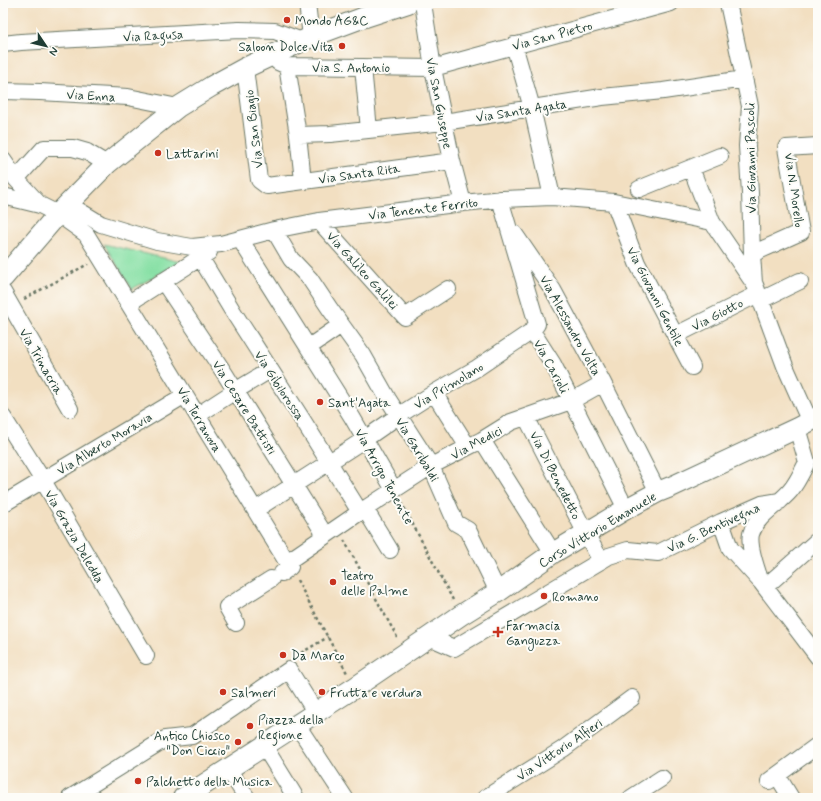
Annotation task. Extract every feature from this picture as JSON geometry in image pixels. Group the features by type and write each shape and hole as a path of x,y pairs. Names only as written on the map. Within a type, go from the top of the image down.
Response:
{"main road":[{"path":"3,278 63,209 107,164 178,107 245,68 280,61 307,39 362,18 408,3"},
{"name":"Corso Vittorio Emanuele","path":"196,795 228,769 354,688 461,615 492,596 553,553 626,509 658,492 808,422"}],"street":[{"path":"307,3 307,39"},
{"name":"Via San Giuseppe","path":"423,3 433,68 452,161 463,203"},
{"name":"Via San Pietro","path":"433,68 671,3"},
{"name":"Via Giovanni Pascoli","path":"728,3 750,106 747,146 752,254"},
{"name":"Via Ragusa","path":"3,44 239,30 275,31 307,39"},
{"path":"514,45 532,108 552,197"},
{"path":"280,61 298,135 303,181"},
{"name":"Via S. Antonio","path":"280,61 316,67 433,68"},
{"path":"363,67 369,130"},
{"name":"Via San Biagio","path":"245,68 259,180 267,186"},
{"name":"Via Santa Agata","path":"298,135 330,134 444,122 602,97 663,91 744,79"},
{"name":"Via Enna","path":"3,91 128,97 178,107"},
{"name":"Via N. Morello","path":"752,254 801,232 786,148 818,146"},
{"path":"16,179 44,148 73,148 87,152 107,164"},
{"path":"639,189 720,156"},
{"path":"3,160 16,179 40,205"},
{"name":"Via Santa Rita","path":"267,186 452,161"},
{"path":"691,168 712,222 758,293"},
{"path":"3,196 63,209"},
{"name":"Via Tenente Ferrito","path":"63,209 101,224 196,252 274,230 320,221 500,199 552,197 614,202 712,222"},
{"path":"500,199 537,324 532,331"},
{"name":"Via Giovanni Gentile","path":"614,202 637,263 692,367"},
{"name":"Via Terranova","path":"63,209 86,234 198,415 255,510 283,570"},
{"name":"Via Galileo Galilei","path":"320,221 404,317 448,289"},
{"name":"Via Alessandro Volta","path":"507,223 553,290 603,383 658,492"},
{"path":"86,234 101,224"},
{"name":"Via Garibaldi","path":"274,230 291,259 310,279 363,355 398,416 431,466 456,523 468,530 492,596 499,621"},
{"name":"Via Arrigo Tenente","path":"240,239 309,347 394,490"},
{"path":"129,303 163,281 196,252"},
{"name":"Via Gibilorossa","path":"196,252 329,463 390,550"},
{"path":"752,254 758,293 785,366 808,422 807,462 800,476 789,492 760,518 751,535 753,558 763,584"},
{"path":"522,276 538,267"},
{"name":"Via Cesare Battisti","path":"163,281 294,485 331,531"},
{"name":"Via Giotto","path":"676,335 758,293 800,281"},
{"name":"Via Trinacria","path":"3,292 70,409"},
{"path":"309,347 341,325"},
{"name":"Via Primolano","path":"255,510 365,440 398,416 477,368 532,331"},
{"name":"Via Carioli","path":"532,331 553,364 626,509"},
{"path":"198,415 270,370"},
{"name":"Via Medici","path":"236,624 227,607 283,570 331,531 362,510 431,466 475,443 510,422 571,401 603,383"},
{"path":"434,393 475,443 553,553"},
{"name":"Via Alberto Moravia","path":"3,504 185,395"},
{"name":"Via Grazia Deledda","path":"3,417 146,656"},
{"name":"Via Di Benedetto","path":"526,417 601,561"},
{"name":"Via G. Bentivegna","path":"601,561 609,556 628,550 658,553 762,504 780,501"},
{"path":"721,522 730,548 763,584 818,657"},
{"path":"763,584 815,540"},
{"path":"429,637 454,648 601,561"},
{"path":"70,798 165,739 192,736 289,670 316,712"},
{"name":"Via Vittorio Alfieri","path":"485,798 563,749 632,698"},
{"path":"297,725 345,798"},
{"path":"264,746 296,798"},
{"path":"790,798 773,778 817,747"},
{"path":"228,769 247,798"},
{"path":"631,798 662,778"}],"path":[{"path":"11,306 101,257"},
{"name":"Via Arrigo Tenente","path":"394,490 461,615"},
{"path":"331,531 406,653"},
{"path":"283,570 328,637 354,688"},
{"path":"289,670 292,658 328,637"}],"green space":[{"path":"104,244 181,262 132,289"}],"place":[{"name":"Mondo AG&C","path":"287,20"},
{"name":"Saloon Dolce Vita","path":"342,46"},
{"name":"Lattarini","path":"158,153"},
{"name":"Sant'Agata","path":"320,402"},
{"name":"Teatro delle Palme","path":"333,582"},
{"name":"Romano","path":"544,596"},
{"name":"Farmacia Ganguzza","path":"498,632"},
{"name":"Da Marco","path":"283,655"},
{"name":"Salmeri","path":"223,692"},
{"name":"Frutta e verdura","path":"322,692"},
{"name":"Piazza della Regione","path":"250,726"},
{"name":"Antico Chiosco \"Don Ciccio\"","path":"238,742"},
{"name":"Palchetto della Musica","path":"138,781"}]}
